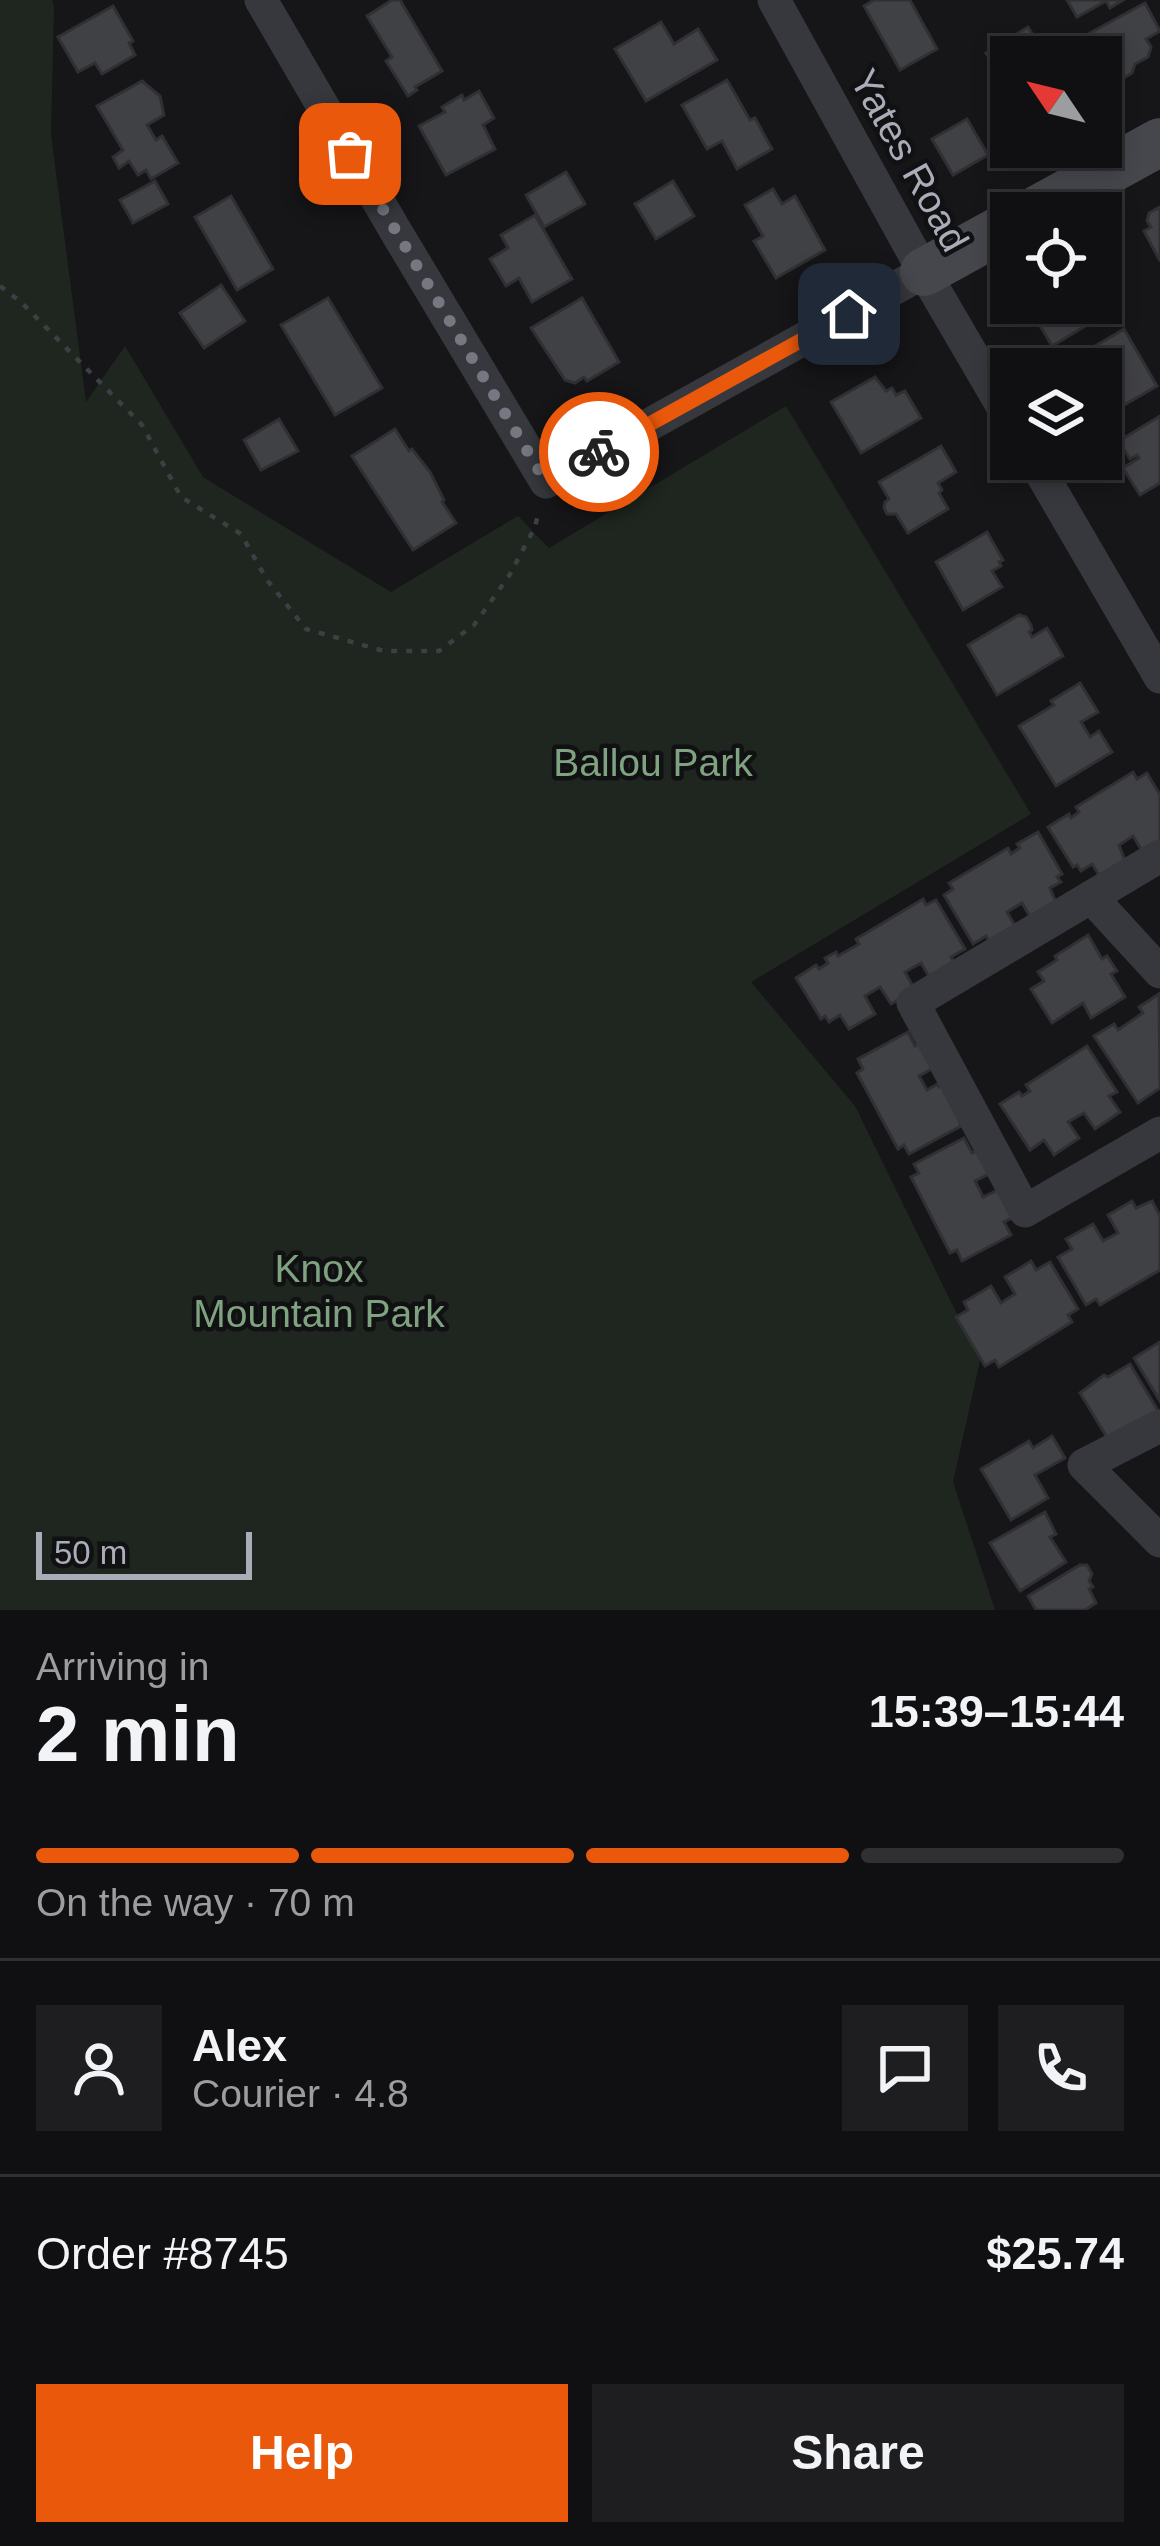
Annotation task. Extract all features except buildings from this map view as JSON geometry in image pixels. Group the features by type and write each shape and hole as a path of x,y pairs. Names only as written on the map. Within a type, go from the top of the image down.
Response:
{"street":[{"path":"261,0 546,482 990,236"},
{"name":"Yates Road","path":"774,0 990,385"},
{"path":"1069,192 1160,142"},
{"path":"1045,480 1160,677"},
{"path":"1160,856 913,1003 1025,1211 1160,1133"},
{"path":"1091,897 1160,972"},
{"path":"1160,1426 1084,1465 1160,1541"}],"path":[{"path":"0,286 142,424 182,497 241,534 267,580 306,628 384,651 439,651 474,625 508,576 535,527 546,482"}],"green space":[{"path":"0,0 52,0 54,7 51,135 86,402 125,346 203,477 391,592 518,516 549,548 786,406 1031,814 751,982 855,1106 980,1361 953,1482 995,1610 0,1610"}],"way so far":[{"path":"350,154 546,482 599,452"}],"route":[{"path":"599,452 849,314"}],"park label":[{"name":"Ballou Park","path":"653,762"},
{"name":"Knox Mountain Park","path":"319,1290"}]}
